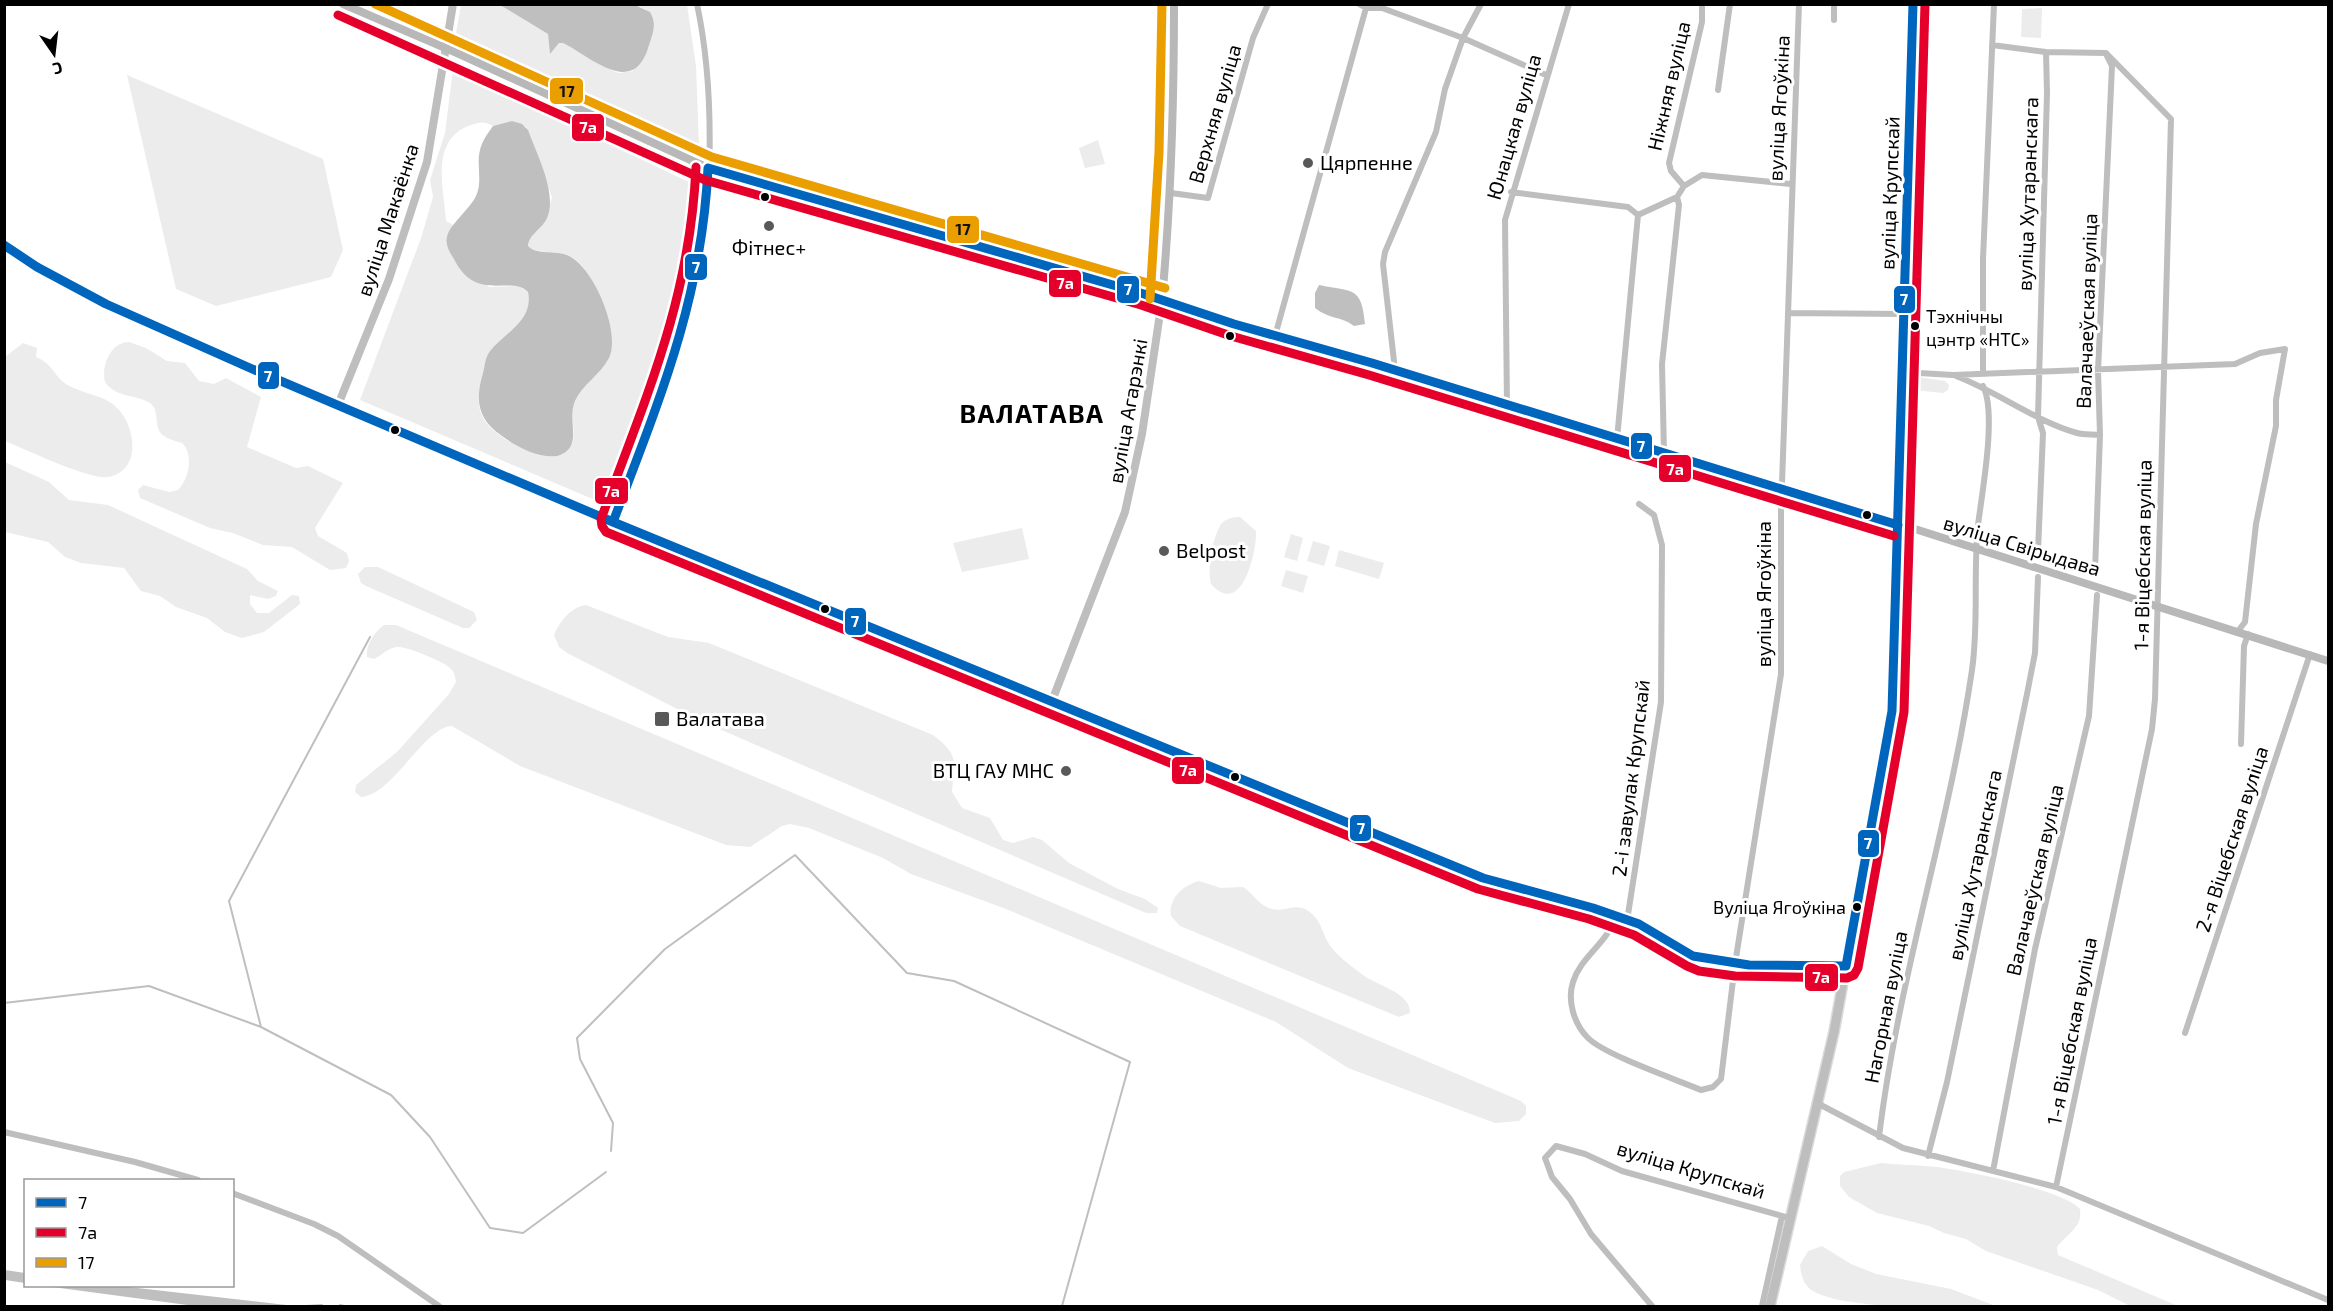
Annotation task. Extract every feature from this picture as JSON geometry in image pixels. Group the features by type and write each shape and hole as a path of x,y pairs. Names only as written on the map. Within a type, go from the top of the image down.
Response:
{"main road":[{"name":"вуліца Свірыдава","path":"343,4 708,168 1395,370 1977,549 2328,661"},
{"name":"вуліца Агарэнкі","path":"1162,300 1171,193 1175,93 1174,4"},
{"name":"вуліца Крупскай","path":"1770,1306 1786,1217 1802,1165 1834,1032 1892,711 1913,4"}],"street":[{"name":"вуліца Макаёнка","path":"338,405 389,279 427,162 453,4"},
{"path":"613,522 664,386 693,294 702,238 709,129 705,60 697,4"},
{"name":"Верхняя вуліца","path":"1171,193 1208,198 1253,38 1268,4"},
{"path":"1359,4 1366,8 1382,6 1463,38 1546,75"},
{"path":"1395,370 1383,264 1385,252 1436,132 1445,90 1463,38 1481,4"},
{"name":"Юнацкая вуліца","path":"1508,406 1505,220 1511,192 1569,4"},
{"name":"Ніжняя вуліца","path":"1684,186 1671,171 1669,163 1702,22 1702,4"},
{"path":"1718,90 1730,4"},
{"name":"вуліца Ягоўкіна","path":"1615,917 1612,930 1581,966 1573,983 1570,998 1577,1023 1597,1045 1701,1090 1713,1087 1721,1079 1735,964 1781,674 1791,184 1797,136 1799,4"},
{"path":"1834,4 1834,20"},
{"path":"1983,373 1983,259 1994,4"},
{"path":"1275,336 1366,8"},
{"path":"1992,45 2046,52 2106,53"},
{"name":"вуліца Хутаранскага","path":"2038,551 2043,433 2038,417 2047,93 2046,52"},
{"name":"1-я Віцебская вуліца","path":"2056,1187 2152,729 2156,690 2170,119 2106,53"},
{"name":"Валачаеўская вуліца","path":"2095,571 2100,435 2098,371 2112,66 2106,53"},
{"path":"1638,215 1677,197 1684,186 1702,175 1791,184"},
{"path":"1511,192 1628,207 1638,215"},
{"path":"1664,453 1662,364 1679,204 1677,197"},
{"path":"1617,439 1638,215"},
{"path":"4,245 37,267 136,319 613,522 1483,878 1593,908 1651,930 1693,956 1735,964 1846,966"},
{"name":"вуліца Агарэнкі","path":"1052,702 1104,572 1128,504 1162,300"},
{"path":"1788,313 1904,314"},
{"path":"1902,372 1953,375 2235,364 2260,352 2285,350 2276,400 2276,426 2256,524 2245,622 2238,632"},
{"path":"1953,375 1983,386 2038,417 2077,433 2100,435"},
{"name":"Нагорная вуліца","path":"1879,1137 1915,943 1971,676 1977,549 1990,422 1988,394 1983,386"},
{"name":"2-і завулак Крупскай","path":"1627,921 1660,702 1661,536 1654,515 1639,504"},
{"name":"вуліца Хутаранскага","path":"1928,1156 1947,1082 2027,694 2034,653 2038,577"},
{"name":"Валачаеўская вуліца","path":"1993,1171 2035,950 2088,716 2097,595"},
{"name":"2-я Віцебская вуліца","path":"2241,744 2244,646 2248,634"},
{"name":"2-я Віцебская вуліца","path":"2185,1033 2310,654"},
{"path":"1817,1102 1879,1137 1928,1156 2056,1187 2328,1300"},
{"path":"4,1132 135,1162 194,1179"},
{"name":"вуліца Крупскай","path":"1652,1306 1605,1252 1570,1199 1552,1178 1545,1158 1556,1146 1585,1154 1622,1171 1786,1217 1762,1306"},
{"path":"234,1194 314,1224 338,1236 439,1306"}],"shaded area":[{"path":"461,5 500,5 548,34 550,54 559,43 563,43 619,73 633,71 647,10 635,5 687,5 696,66 699,146 456,33"},
{"path":"500,5 635,5 650,12 654,28 642,61 634,69 623,72 600,65 563,43 559,43 550,54 548,34"},
{"path":"2042,8 2041,38 2021,37 2022,9"},
{"path":"453,69 697,186 690,258 678,316 609,506 360,400 421,238 433,197 430,180 445,133","holes":["512,121 526,127 552,197 547,216 528,241 528,246 537,251 569,256 583,267 604,306 611,336 608,359 574,403 572,444 557,456 536,454 517,446 495,432 483,418 480,411 479,394 487,359 490,351 516,326 527,311 528,292 519,286 489,287 457,260 452,253 447,236 455,226 446,221 442,180 444,153 449,141 458,132 479,123 493,126"]},
{"path":"127,75 323,159 343,250 331,277 216,306 176,289"},
{"path":"512,121 522,124 528,130 545,175 550,199 546,220 530,239 528,246 537,251 566,255 580,264 589,275 604,303 612,334 609,358 575,401 572,417 573,440 570,447 557,456 542,455 514,444 487,423 480,408 480,383 487,356 522,319 529,302 528,292 521,287 493,286 473,281 463,273 448,249 447,243 452,227 476,196 479,185 479,156 484,140 493,126"},
{"path":"1098,140 1105,164 1085,168 1079,148"},
{"path":"1319,285 1347,290 1358,296 1365,324 1354,326 1315,308 1315,293"},
{"path":"129,342 146,348 167,361 185,363 199,381 214,384 226,378 261,397 247,447 296,468 308,466 343,483 315,528 318,536 347,553 349,561 346,568 330,570 292,547 263,545 233,533 210,528 140,498 138,490 143,485 169,492 178,490 185,480 189,460 182,443 160,433 155,410 150,403 115,391 105,382 106,362 112,350"},
{"path":"23,343 37,348 36,357 50,366 66,384 108,401 125,418 131,433 132,449 128,464 119,473 108,477 87,474 5,441 5,357"},
{"path":"1918,377 1945,381 1949,385 1948,390 1943,393 1913,390 1910,381"},
{"path":"5,462 49,482 69,500 108,505 247,569 258,581 278,591 276,596 268,599 250,595 250,604 257,613 269,613 292,595 299,596 300,604 264,632 242,638 225,632 207,618 176,607 160,596 141,591 124,568 81,563 65,557 48,542 5,532"},
{"path":"1240,517 1256,531 1254,553 1246,578 1239,588 1231,593 1222,593 1211,584 1210,578 1210,561 1214,543 1222,523 1231,518"},
{"path":"1022,528 1029,559 962,572 953,543"},
{"path":"1291,534 1303,538 1297,561 1284,557"},
{"path":"1313,541 1330,546 1324,566 1307,561"},
{"path":"1339,550 1384,563 1379,579 1335,566"},
{"path":"365,567 378,567 474,612 477,620 469,628 463,628 366,586 361,583 358,574"},
{"path":"1286,570 1308,576 1303,593 1281,586"},
{"path":"586,605 668,637 709,643 933,735 948,749 954,760 952,792 962,808 990,818 1003,840 1013,843 1033,837 1042,840 1069,863 1118,889 1145,899 1158,908 1157,913 1146,913 699,720 567,653 559,647 554,635 567,616"},
{"path":"384,625 396,625 1521,1101 1526,1106 1526,1114 1519,1121 1495,1123 1348,1068 1276,1022 1006,909 911,874 883,858 809,828 790,824 782,826 750,847 726,845 520,766 452,726 442,729 431,737 396,774 373,794 361,797 355,792 356,785 397,752 449,694 456,682 453,672 447,666 410,649 395,647 374,659 367,657 371,639"},
{"path":"1199,881 1221,888 1243,887 1263,905 1272,909 1298,907 1307,910 1318,922 1329,944 1349,965 1369,979 1399,994 1409,1006 1410,1013 1399,1017 1180,926 1171,916 1174,899 1182,889"},
{"path":"1881,1163 1969,1172 2034,1188 2070,1202 2080,1209 2079,1221 2057,1247 2058,1255 2178,1306 2130,1306 2098,1290 1986,1251 1966,1239 1929,1226 1877,1213 1849,1197 1840,1186 1840,1176 1844,1172"},
{"path":"1822,1246 1851,1264 1876,1274 1951,1289 1996,1306 1873,1305 1827,1297 1808,1287 1803,1279 1800,1265 1808,1251"},
{"path":"5,1270 24,1273 24,1283 5,1280"},
{"path":"52,1287 129,1287 295,1306 195,1306"}],"waterway":[{"path":"261,1027 229,901 370,637"},
{"path":"611,1151 613,1123 580,1059 577,1038 665,949 795,855 907,973 954,981 1130,1062 1062,1306"},
{"path":"4,1003 149,986 261,1027 391,1095 430,1137 490,1228 523,1233 606,1172"},
{"path":"306,1306 322,1305"},
{"path":"340,1305 344,1306"}],"transit line":[{"name":"17","path":"375,4 712,157 1165,288"},
{"name":"17","path":"1150,299 1159,152 1162,4"},
{"name":"7","path":"4,245 37,267 106,304 250,368 613,522 1483,878 1593,908 1639,924 1693,956 1749,965 1846,966 1892,711 1913,4"},
{"name":"7а","path":"696,167 692,215 675,305 649,389 601,519 606,532 1478,889 1589,919 1634,935 1699,971 1735,976 1847,978 1854,975 1858,968 1904,712 1925,4"},
{"name":"7а","path":"338,15 705,180 1141,305 1231,336 1369,375 1894,536"},
{"name":"7","path":"613,522 676,349 697,262 708,168 1144,294 1234,324 1372,363 1898,525"}],"place":[{"name":"Цярпенне","path":"1308,163"},
{"name":"Фітнес+","path":"769,226"},
{"name":"Тэхнічны цэнтр «НТС»","path":"1915,326"},
{"name":"Belpost","path":"1164,551"},
{"name":"Валатава","path":"662,719"},
{"name":"ВТЦ ГАУ МНС","path":"1066,771"},
{"name":"Вуліца Ягоўкіна","path":"1857,907"}],"district":[{"name":"ВАЛАТАВА","path":"1032,414"}]}
